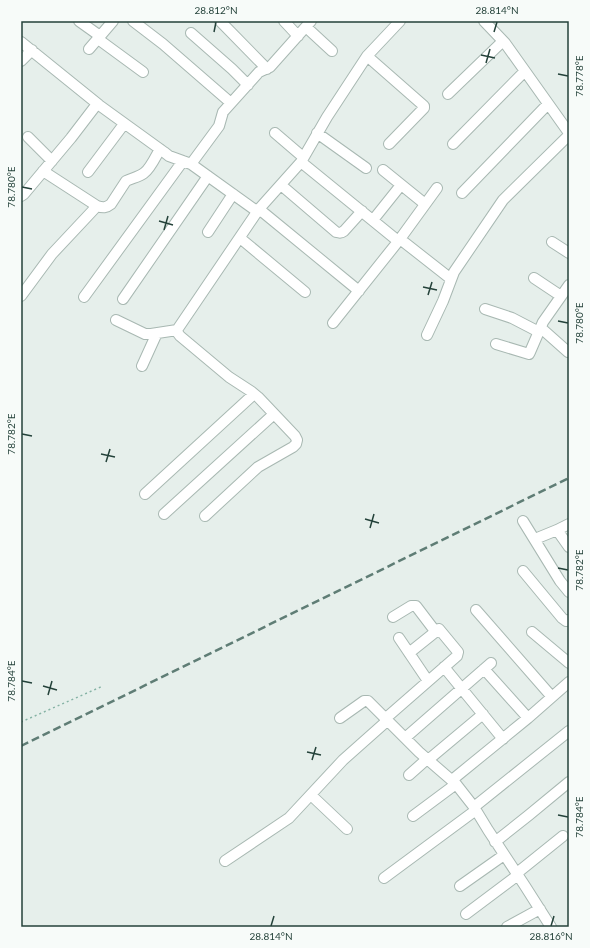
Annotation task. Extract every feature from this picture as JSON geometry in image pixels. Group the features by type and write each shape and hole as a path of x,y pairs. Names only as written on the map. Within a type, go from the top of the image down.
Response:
{"street":[{"path":"79,21 143,72"},
{"path":"89,49 113,21"},
{"path":"220,21 267,69"},
{"path":"284,21 298,36"},
{"path":"116,320 145,334 177,330 258,211 302,159 327,117 367,56 400,21"},
{"path":"427,335 458,265 503,200 569,134 503,41 484,21"},
{"path":"138,22 231,104"},
{"path":"84,297 187,162 219,126 223,112 259,72 267,69 308,24 332,51"},
{"path":"191,33 248,85"},
{"path":"448,94 503,41"},
{"path":"21,42 124,124 169,156 187,162 258,211 359,291"},
{"path":"21,61 32,50"},
{"path":"367,56 424,106 424,108 389,144"},
{"path":"453,144 525,71"},
{"path":"21,196 71,138 97,104"},
{"path":"462,193 548,104"},
{"path":"88,172 124,124"},
{"path":"275,133 302,159 362,211 451,279"},
{"path":"317,133 366,168"},
{"path":"28,137 52,161"},
{"path":"43,171 102,208 111,204 126,181 143,174 147,170 160,149"},
{"path":"383,170 425,204"},
{"path":"123,299 208,176"},
{"path":"281,185 339,233 344,231 362,211"},
{"path":"373,220 401,185"},
{"path":"333,323 399,240 437,188"},
{"path":"208,232 233,194"},
{"path":"21,296 52,254 97,206"},
{"path":"240,238 305,292"},
{"path":"552,242 569,254"},
{"path":"534,278 561,296"},
{"path":"496,344 529,354 547,315 569,285"},
{"path":"485,309 512,318 540,330 568,352"},
{"path":"177,330 180,336 229,377 254,394 295,436 297,440 296,444 290,449 258,467 205,516"},
{"path":"142,366 157,333"},
{"path":"145,494 254,394"},
{"path":"164,514 274,414"},
{"path":"524,521 569,592"},
{"path":"534,539 569,524"},
{"path":"557,530 569,547"},
{"path":"523,571 562,618 566,621 569,620"},
{"path":"393,617 411,606 416,606 435,631"},
{"path":"476,610 552,697"},
{"path":"225,861 289,818 343,760 457,656 458,652 438,629 410,653"},
{"path":"532,632 569,663"},
{"path":"399,638 428,681"},
{"path":"405,738 487,666 528,718"},
{"path":"444,667 503,739"},
{"path":"413,816 552,697 568,686"},
{"path":"340,718 364,701 368,701 419,752 454,782 475,808 495,842 551,927"},
{"path":"409,775 483,714"},
{"path":"384,878 475,808 569,731"},
{"path":"495,842 569,782"},
{"path":"311,795 347,829"},
{"path":"466,914 563,836"},
{"path":"460,886 504,855"},
{"path":"507,927 540,909"}],"path":[{"path":"21,722 103,686"}],"railway":[{"path":"21,746 569,478"}]}
